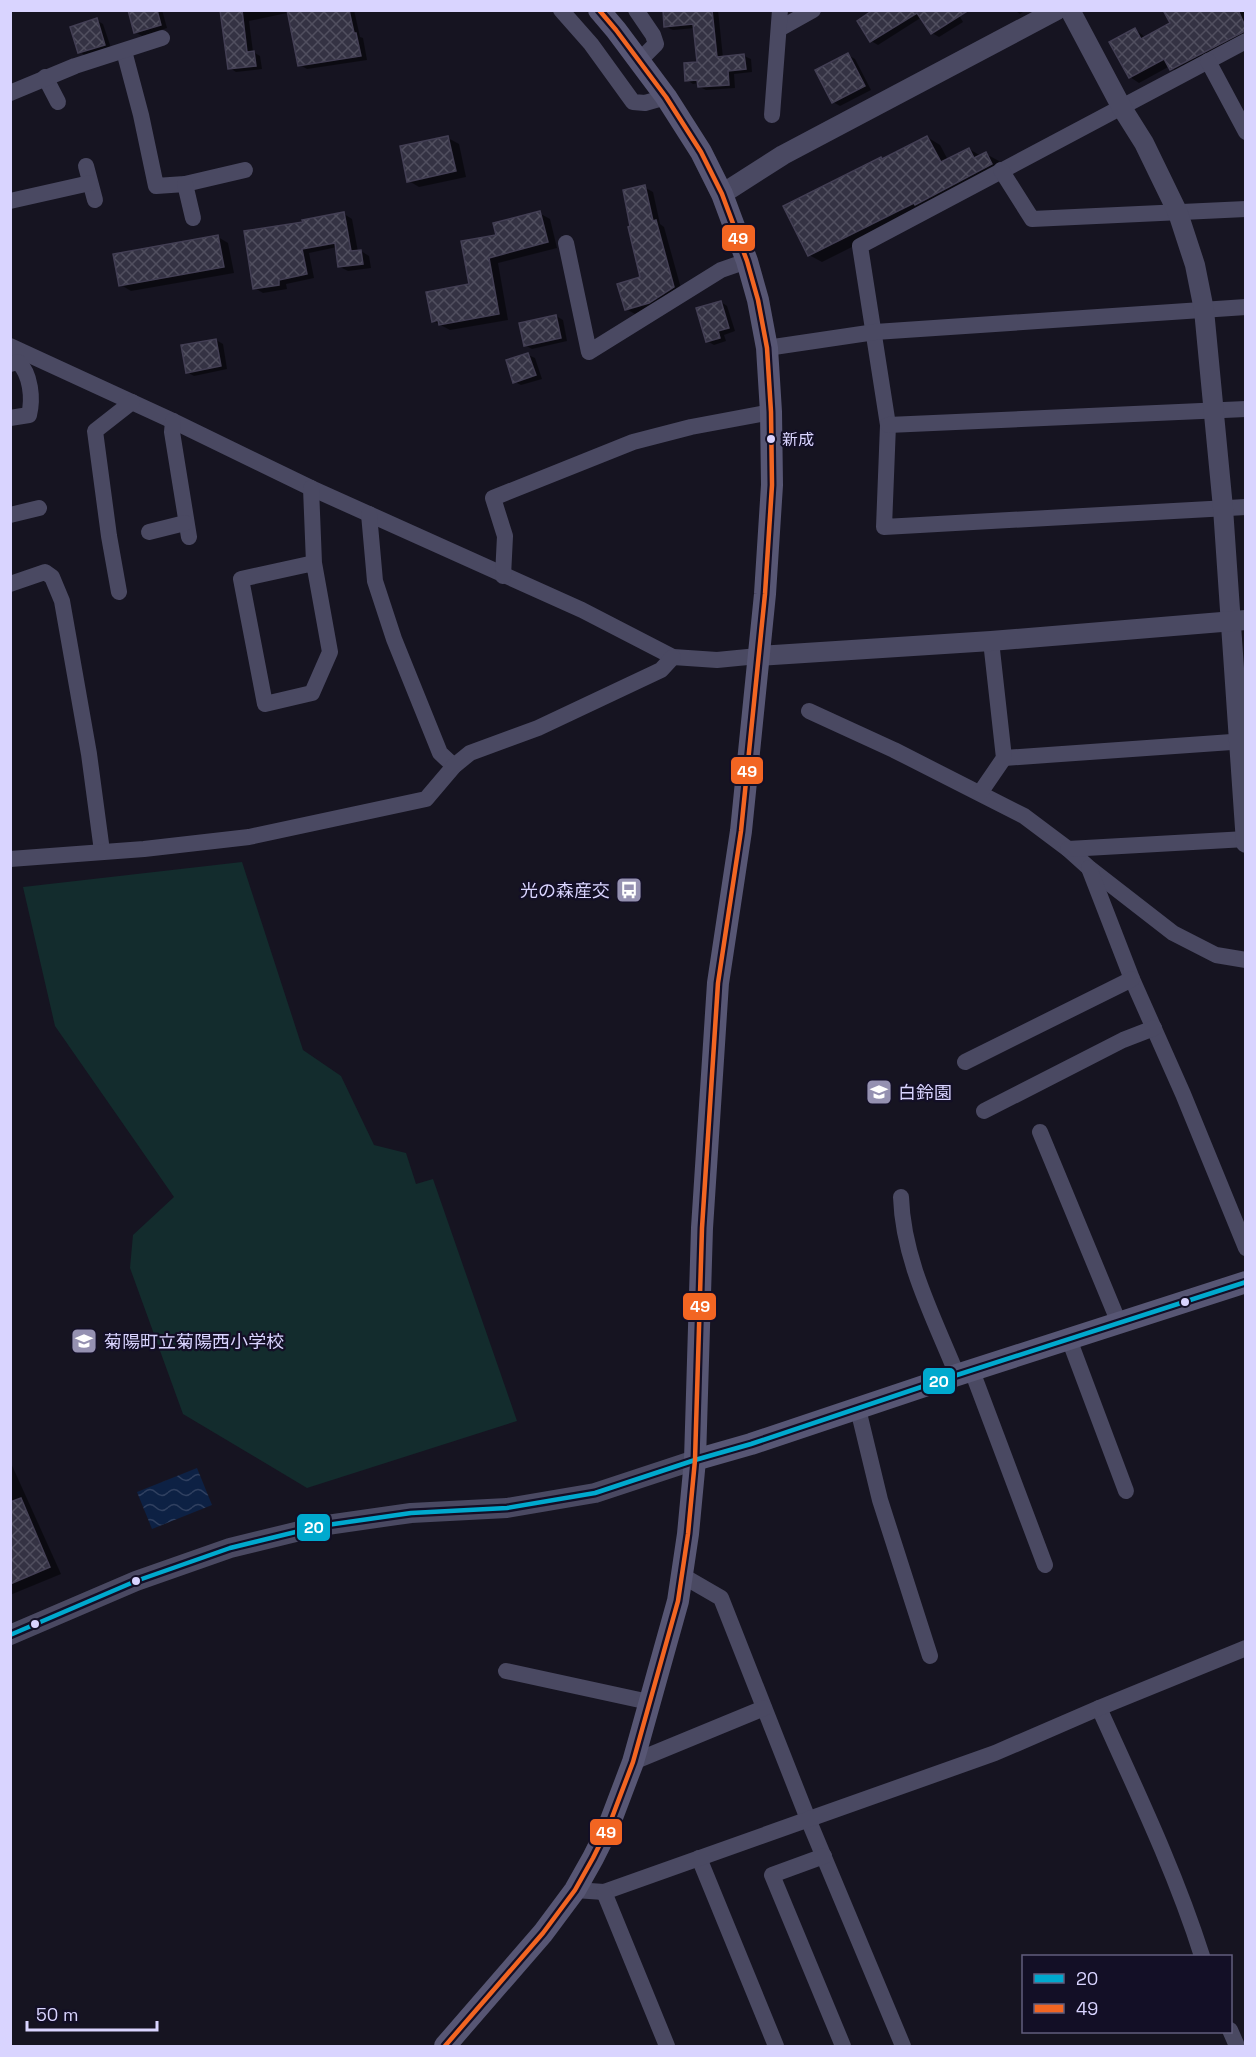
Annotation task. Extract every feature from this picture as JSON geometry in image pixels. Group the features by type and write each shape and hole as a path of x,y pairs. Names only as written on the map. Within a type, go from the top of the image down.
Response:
{"main road":[{"path":"446,2046 543,1933 575,1890 608,1828 633,1762 678,1601 683,1576 695,1460 702,1228 718,983 741,831 765,594 772,484 771,412 767,348 758,300 747,261 722,194 701,152 666,97 599,10"},
{"path":"695,1460 751,1444 1245,1282"}],"street":[{"path":"561,10 591,44 633,102 645,103 666,97"},
{"path":"636,10 653,35 656,44 639,61"},
{"path":"772,115 780,10"},
{"path":"779,29 813,10"},
{"path":"722,194 783,155 1057,10"},
{"path":"1068,849 1245,840 1237,620 1223,508 1204,310 1195,265 1178,213 1144,143 1122,108 1070,10"},
{"path":"10,93 45,77 162,38"},
{"path":"1245,41 860,246 888,425 884,526 1245,507"},
{"path":"124,51 156,186 185,184 245,170"},
{"path":"1208,61 1245,132"},
{"path":"45,77 58,102"},
{"path":"1001,170 1032,219 1245,208"},
{"path":"10,201 88,175 95,200"},
{"path":"185,184 193,218"},
{"path":"566,243 590,352 721,270 747,261"},
{"path":"767,348 875,332 1245,307"},
{"path":"10,346 311,488 582,610 673,657 717,660 991,641 1237,620"},
{"path":"10,364 18,362 25,368 32,402 29,415 10,418"},
{"path":"119,592 95,431 132,402"},
{"path":"888,425 1245,409"},
{"path":"503,576 505,536 493,498 633,442 691,427 771,412"},
{"path":"149,532 187,530 172,432 173,421"},
{"path":"311,488 314,563 330,652 312,693 265,704 242,579 314,563"},
{"path":"10,515 39,508"},
{"path":"369,514 375,580 394,639 440,753 454,766"},
{"path":"10,584 45,572 52,577 62,602 89,754 102,851"},
{"path":"980,793 1004,758 991,641"},
{"path":"10,859 249,837 426,799 454,766 470,753 538,728 661,670 673,657"},
{"path":"809,711 894,750 1024,816 1173,933 1216,955 1245,960"},
{"path":"1004,758 1242,741"},
{"path":"1088,867 1132,980 1183,1094 1245,1248"},
{"path":"965,1062 1132,980"},
{"path":"984,1111 1123,1040 1154,1028"},
{"path":"1040,1132 1119,1323"},
{"path":"902,1197 902,1221 913,1267 964,1373 1046,1565"},
{"path":"1069,1339 1126,1491"},
{"path":"858,1409 880,1500 930,1656"},
{"path":"10,1635 136,1581 230,1548 320,1526 411,1513 507,1508 595,1493 695,1460"},
{"path":"683,1576 721,1598 808,1819 903,2046"},
{"path":"575,1890 604,1892 995,1753 1245,1648"},
{"path":"506,1671 649,1701"},
{"path":"633,1762 764,1708"},
{"path":"1099,1708 1161,1848 1188,1913 1202,1955"},
{"path":"824,1856 772,1875 843,2046"},
{"path":"699,1858 776,2046"},
{"path":"604,1892 667,2046"}],"green space":[{"path":"242,862 303,1050 341,1076 374,1145 406,1153 416,1184 433,1179 517,1421 307,1488 183,1414 130,1268 133,1235 174,1197 55,1026 23,887"}],"water":[{"path":"197,1468 212,1505 152,1529 137,1492"}],"building":[{"path":"128,10 157,10 161,25 134,33"},
{"path":"220,10 242,10 247,52 254,51 256,66 228,69"},
{"path":"287,10 349,10 361,56 298,66"},
{"path":"663,10 712,10 717,57 744,54 746,69 728,71 729,85 698,87 697,80 685,81 684,63 697,62 693,24 664,27"},
{"path":"873,10 969,10 931,34 917,13 870,42 857,21"},
{"path":"1163,10 1238,10 1245,31 1170,70 1164,59 1129,78 1109,42 1135,28 1141,39 1170,23"},
{"path":"97,18 105,45 78,53 70,27"},
{"path":"848,53 865,86 832,103 815,70"},
{"path":"448,136 456,171 407,182 400,146"},
{"path":"927,136 941,162 969,148 974,158 986,152 992,164 915,205 914,203 808,256 783,206"},
{"path":"645,185 653,221 656,220 674,287 649,303 625,310 617,284 640,277 628,227 630,226 623,190"},
{"path":"540,211 548,242 489,258 499,314 439,325 438,320 432,322 426,292 469,284 461,241 496,235 493,223"},
{"path":"344,212 351,251 361,250 363,264 338,267 335,243 302,249 307,274 279,280 279,285 253,289 244,231 303,222 302,220"},
{"path":"218,235 224,267 119,286 113,254"},
{"path":"721,301 729,328 718,331 720,338 706,342 696,308"},
{"path":"556,315 561,338 524,346 519,323"},
{"path":"216,339 221,366 186,373 181,345"},
{"path":"528,353 536,375 513,383 506,360"},
{"path":"21,1498 50,1567 10,1584 10,1502"}],"transit line":[{"name":"49","path":"445,2046 543,1933 575,1890 593,1858 608,1828 633,1762 678,1601 688,1534 695,1460 702,1228 718,983 741,831 765,594 772,485 771,412 767,348 758,300 747,261 722,194 701,152 666,97 599,10"},
{"name":"20","path":"10,1635 136,1581 230,1548 320,1526 411,1513 507,1508 595,1493 1246,1282"}],"place":[{"name":"新成","path":"771,439"},
{"name":"光の森産交","path":"629,890"},
{"name":"白鈴園","path":"879,1092"},
{"name":"菊陽町立菊陽西小学校","path":"84,1341"}]}
